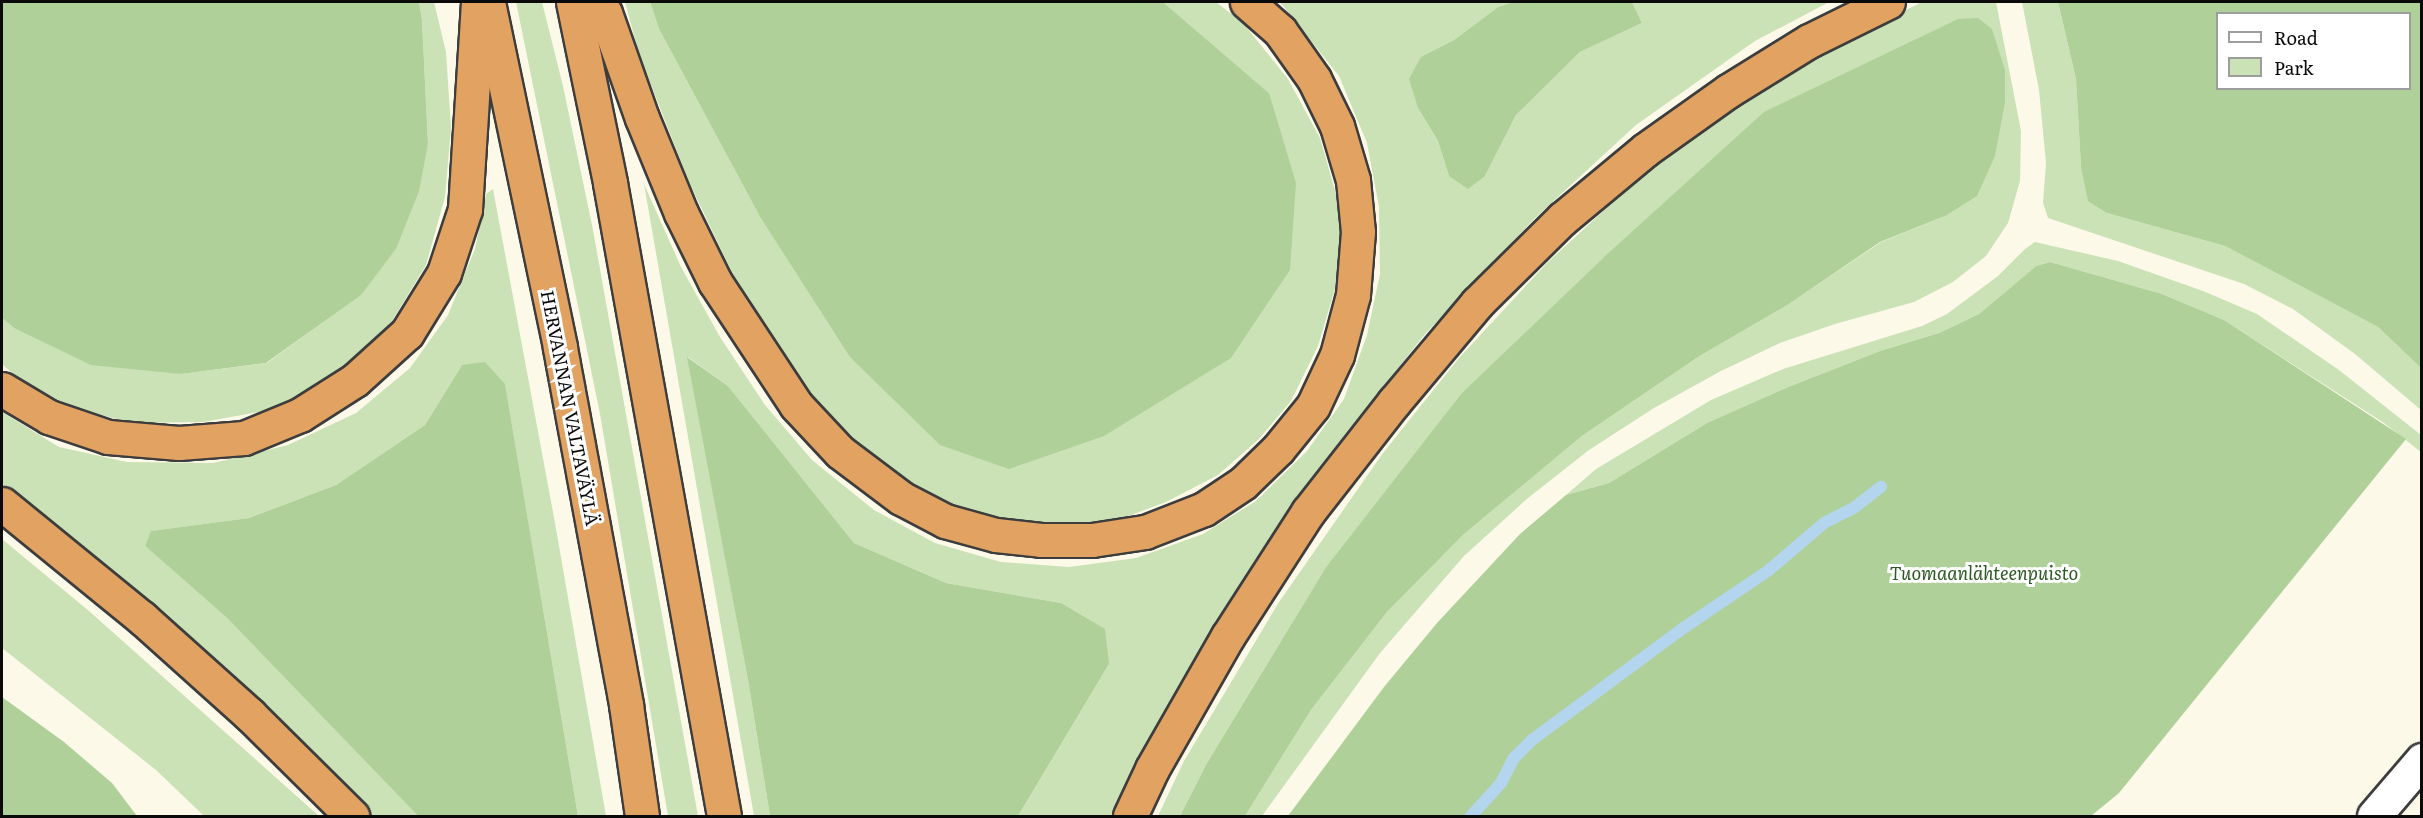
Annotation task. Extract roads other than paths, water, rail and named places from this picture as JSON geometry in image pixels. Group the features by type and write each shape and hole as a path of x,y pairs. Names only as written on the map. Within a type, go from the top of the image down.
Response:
{"highway":[{"path":"2,389 49,417 108,437 179,443 244,438 300,415 355,380 407,333 444,273 465,208 478,2"},
{"name":"HERVANNAN VALTAVÄYLÄ","path":"488,2 560,348 626,705 642,816"},
{"path":"573,2 610,183 724,816"},
{"path":"598,2 605,13 664,171 705,262 755,346 796,405 840,452 901,498 945,521 996,535 1041,540 1092,540 1145,532 1204,509 1243,483 1278,449 1313,406 1337,355 1353,295 1358,232 1353,180 1337,126 1314,79 1280,31 1248,2"},
{"path":"1130,816 1152,768 1228,636 1308,512 1394,402 1478,303 1562,219 1645,150 1728,91 1799,47 1888,2"},
{"path":"2,504 142,618 250,716 351,816"}],"street":[{"path":"2374,816 2421,760"}],"waterway":[{"path":"1471,816 1501,783 1514,758 1532,740 1682,629 1769,570 1824,523 1855,507 1881,487"}],"park label":[{"name":"Tuomaanlähteenpuisto","path":"1984,573"}]}
